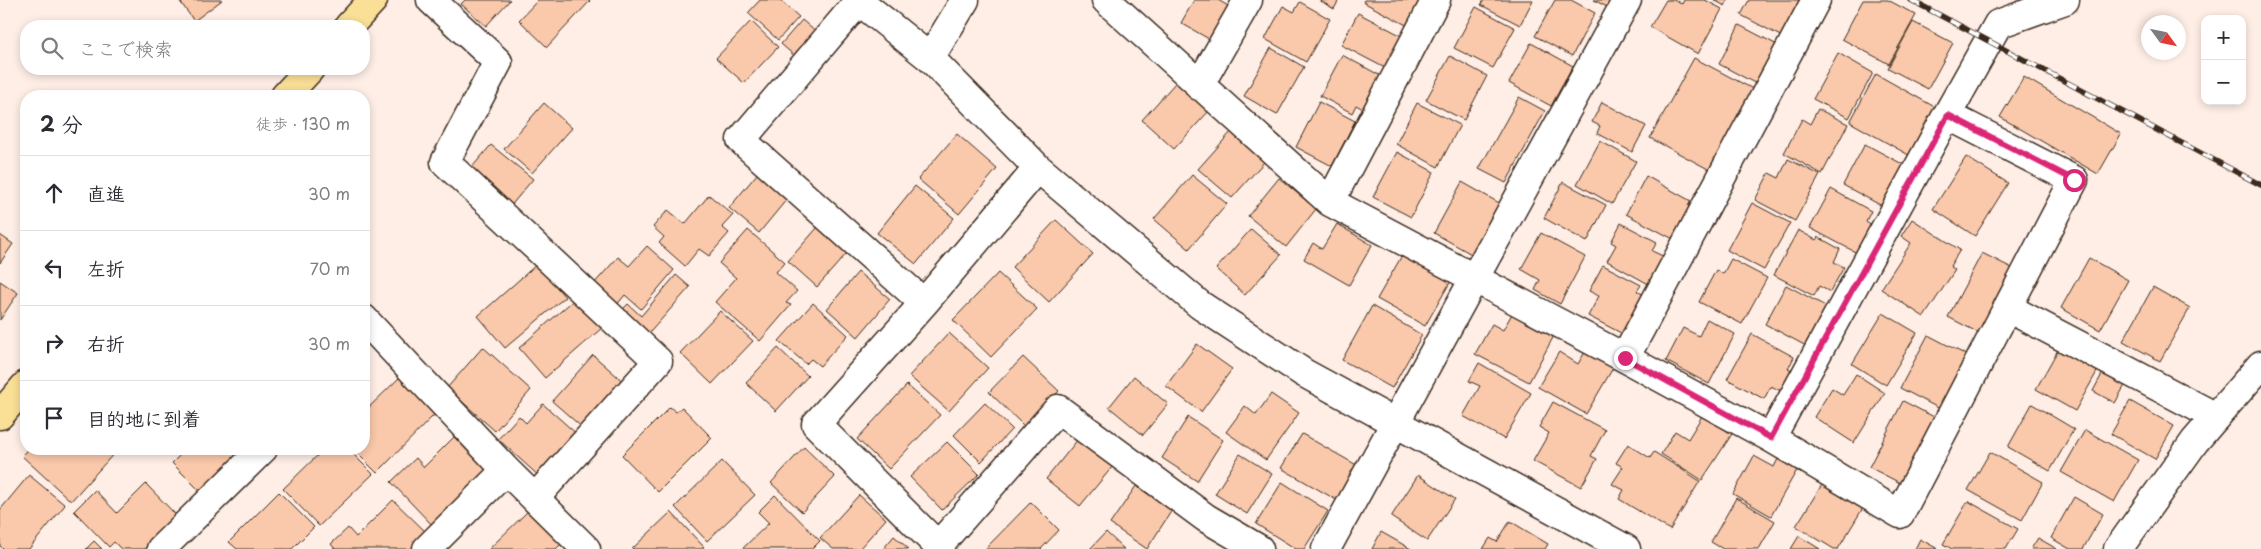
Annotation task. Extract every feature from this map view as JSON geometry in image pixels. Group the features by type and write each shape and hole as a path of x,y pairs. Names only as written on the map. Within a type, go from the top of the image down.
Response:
{"main road":[{"path":"355,20 373,0"},
{"path":"291,90 304,75"},
{"path":"0,415 20,393"}],"street":[{"path":"431,0 498,62 445,162 658,361 535,498"},
{"path":"924,303 741,140 859,0 930,58 1038,168 1200,305 1304,373 1626,549"},
{"path":"930,58 965,0"},
{"path":"1106,0 1199,86 1330,202 1625,358 1771,438 1900,514 2074,180 1948,115"},
{"path":"1199,86 1248,0"},
{"path":"1330,202 1436,0"},
{"path":"1326,549 1627,0"},
{"path":"1625,358 1816,0"},
{"path":"1771,438 1998,24 2065,0"},
{"path":"1038,168 924,303 816,424 940,548 1058,409 1206,518 1259,549"},
{"path":"2008,308 2216,417"},
{"path":"370,335 586,549"},
{"path":"2118,549 2195,441 2261,365"},
{"path":"161,549 257,455"},
{"path":"427,549 506,470"}],"building":[{"path":"179,0 222,0 195,20 193,20"},
{"path":"465,0 510,0 486,26 461,4"},
{"path":"538,0 590,1 547,47 519,20"},
{"path":"760,0 780,0 799,17 778,40 748,13"},
{"path":"1194,0 1218,0 1235,10 1216,43 1181,23"},
{"path":"1319,0 1339,0 1334,9"},
{"path":"1364,0 1427,0 1412,28 1363,2"},
{"path":"1484,0 1533,0 1520,25 1481,5"},
{"path":"1555,0 1571,0 1595,13 1572,56 1535,36"},
{"path":"1594,0 1610,0 1607,7"},
{"path":"1666,0 1675,0 1682,4 1684,0 1705,0 1722,9 1698,54 1650,27"},
{"path":"1714,0 1728,0 1725,6"},
{"path":"1749,0 1807,0 1786,39 1741,15"},
{"path":"1863,0 1888,0 1916,15 1889,64 1842,39"},
{"path":"1300,2 1330,19 1306,62 1265,39 1283,6 1294,12"},
{"path":"1476,7 1515,28 1493,68 1454,48"},
{"path":"1358,13 1404,37 1387,69 1341,45"},
{"path":"802,20 817,33 796,57 781,44"},
{"path":"751,21 778,47 744,83 716,58"},
{"path":"1913,22 1953,43 1928,89 1888,68"},
{"path":"1739,25 1785,49 1764,88 1719,64"},
{"path":"1531,43 1573,66 1551,106 1509,83"},
{"path":"1271,48 1304,67 1277,115 1244,96"},
{"path":"1838,53 1873,73 1849,118 1813,99"},
{"path":"1342,55 1383,77 1365,110 1356,105 1352,113 1320,96"},
{"path":"1450,56 1487,76 1464,120 1426,100"},
{"path":"1694,58 1753,89 1710,170 1650,138"},
{"path":"1876,74 1940,110 1914,158 1850,122"},
{"path":"2024,77 2121,134 2098,174 2000,117"},
{"path":"1176,82 1209,111 1174,149 1142,120"},
{"path":"1519,97 1545,111 1506,183 1479,169"},
{"path":"1319,102 1355,121 1332,166 1296,147"},
{"path":"1602,102 1646,126 1632,152 1597,133 1600,126 1592,122"},
{"path":"544,103 572,128 532,173 504,149"},
{"path":"1417,103 1460,125 1438,167 1396,144"},
{"path":"1818,109 1848,124 1822,174 1784,153 1802,119 1810,124"},
{"path":"1231,132 1265,161 1232,198 1198,169"},
{"path":"957,134 997,169 959,214 918,179"},
{"path":"1600,141 1636,161 1612,204 1577,184"},
{"path":"1865,144 1906,166 1884,207 1843,185"},
{"path":"491,145 533,179 509,208 467,173"},
{"path":"1397,152 1434,172 1411,217 1373,197"},
{"path":"1966,157 2008,183 1975,236 1933,209"},
{"path":"1788,159 1820,175 1795,221 1755,200 1769,173 1779,178"},
{"path":"757,174 787,199 759,233 729,208"},
{"path":"1192,175 1227,204 1189,249 1154,219"},
{"path":"1646,176 1691,201 1688,206 1694,209 1677,241 1626,214"},
{"path":"1279,178 1316,209 1286,247 1248,216"},
{"path":"1462,182 1501,204 1473,255 1434,233"},
{"path":"1563,182 1606,205 1587,242 1544,218"},
{"path":"915,186 954,218 916,264 877,233"},
{"path":"1831,189 1871,211 1866,221 1875,227 1859,254 1810,228"},
{"path":"709,195 733,215 722,227 729,233 709,256 699,249 685,266 659,243 664,237 653,227 668,210 685,224"},
{"path":"1752,203 1790,223 1764,270 1727,250"},
{"path":"1912,219 1960,250 1950,266 1955,270 1924,317 1881,289 1911,243 1901,236"},
{"path":"1056,220 1093,254 1049,302 1012,267"},
{"path":"1621,223 1657,242 1652,251 1669,259 1654,287 1607,261 1616,245 1611,242"},
{"path":"1337,224 1372,245 1349,285 1304,259 1313,243 1322,249"},
{"path":"818,227 847,253 817,287 788,261"},
{"path":"1251,229 1281,255 1245,295 1216,269"},
{"path":"748,230 785,262 776,272 797,291 786,303 791,305 760,341 715,302 736,278 719,263"},
{"path":"1798,230 1816,240 1818,237 1840,249 1834,262 1844,267 1830,292 1819,286 1814,296 1774,275"},
{"path":"1541,233 1585,257 1560,304 1535,290 1540,280 1521,269"},
{"path":"0,235 13,244 0,263"},
{"path":"647,246 674,270 641,309 625,295 615,307 592,286 618,257 629,266"},
{"path":"1404,252 1452,279 1425,326 1377,299"},
{"path":"1982,253 2018,271 1985,336 1948,317"},
{"path":"2089,258 2128,280 2100,330 2061,308"},
{"path":"1731,259 1767,278 1742,324 1699,302 1716,270 1723,274"},
{"path":"537,264 565,297 505,348 478,316"},
{"path":"1603,265 1641,285 1637,291 1646,296 1625,335 1588,316 1599,296 1589,291"},
{"path":"858,272 890,299 858,337 827,309"},
{"path":"998,273 1037,309 991,357 953,320"},
{"path":"676,275 690,287 644,339 617,315 628,304 641,316"},
{"path":"0,281 18,293 0,320"},
{"path":"1786,285 1831,309 1810,348 1765,324"},
{"path":"2153,287 2190,308 2160,361 2123,341"},
{"path":"577,297 603,327 545,378 519,348"},
{"path":"813,303 848,335 820,366 811,359 806,364 779,341"},
{"path":"1372,306 1422,335 1392,388 1342,360"},
{"path":"1514,310 1556,332 1529,382 1475,354 1492,324 1503,330"},
{"path":"720,311 753,341 712,384 680,353"},
{"path":"1883,313 1917,333 1886,385 1852,364"},
{"path":"1707,319 1735,334 1709,384 1666,361 1683,328 1699,336"},
{"path":"949,333 988,368 949,411 909,376"},
{"path":"1752,334 1794,357 1788,369 1796,373 1785,393 1771,386 1764,399 1727,379"},
{"path":"1928,335 1974,359 1946,412 1900,388"},
{"path":"1197,344 1232,369 1201,412 1166,386"},
{"path":"483,347 531,390 495,431 447,388"},
{"path":"778,348 808,376 776,411 746,383"},
{"path":"2059,348 2098,370 2075,411 2036,389"},
{"path":"1559,352 1578,364 1585,352 1613,368 1586,414 1538,387"},
{"path":"593,355 626,384 585,430 552,401"},
{"path":"1023,357 1059,391 1024,426 989,392"},
{"path":"1479,363 1531,393 1504,439 1463,416 1480,386 1469,381"},
{"path":"2107,365 2129,378 2115,403 2093,391"},
{"path":"1856,374 1885,393 1854,443 1814,417 1832,388 1843,395"},
{"path":"1134,376 1168,404 1143,435 1109,407"},
{"path":"400,377 436,413 377,473 359,455 370,455 370,406"},
{"path":"907,385 940,415 889,469 857,439"},
{"path":"1271,394 1299,413 1266,460 1226,432 1245,406 1256,415"},
{"path":"1903,401 1938,419 1904,485 1869,467"},
{"path":"2130,401 2174,426 2155,459 2111,434"},
{"path":"1553,402 1605,430 1591,456 1597,459 1581,487 1533,461 1549,433 1539,427"},
{"path":"985,403 1012,429 981,462 954,435"},
{"path":"543,404 579,436 541,478 498,439 519,416 526,423"},
{"path":"2032,404 2074,429 2050,471 2008,447"},
{"path":"670,407 676,412 682,407 712,438 658,492 622,455"},
{"path":"1702,416 1732,434 1702,480 1661,454 1675,431 1688,439"},
{"path":"1188,417 1223,440 1197,481 1162,458"},
{"path":"2085,430 2138,460 2114,502 2061,472"},
{"path":"1302,434 1360,467 1340,502 1281,468"},
{"path":"454,437 488,472 434,527 391,482 416,458 424,467"},
{"path":"1079,438 1113,466 1080,506 1046,479"},
{"path":"947,442 979,474 942,510 910,477"},
{"path":"1628,444 1650,458 1654,452 1700,481 1670,530 1619,499 1624,490 1612,484 1623,467 1616,463"},
{"path":"804,447 835,477 802,512 771,483"},
{"path":"1990,452 2043,482 2022,520 1968,490"},
{"path":"1240,454 1272,474 1247,514 1215,494"},
{"path":"23,455 112,455 71,501"},
{"path":"180,455 248,455 206,497 172,463"},
{"path":"318,455 354,455 373,474 319,526 283,489"},
{"path":"1754,456 1774,467 1778,459 1797,470 1771,516 1733,494"},
{"path":"722,461 755,495 707,541 675,507"},
{"path":"29,475 65,505 29,549 3,549 0,546 0,510"},
{"path":"1418,475 1455,499 1427,541 1391,517"},
{"path":"1282,482 1328,511 1304,549 1296,549 1256,524"},
{"path":"1823,483 1863,508 1838,549 1834,549 1796,526"},
{"path":"146,484 177,516 144,549 121,549 114,542 109,547 74,511 95,490 117,513"},
{"path":"1136,486 1172,510 1147,549 1110,524"},
{"path":"279,492 314,527 292,549 237,549 229,542"},
{"path":"775,495 820,541 812,549 742,549 769,523 758,512"},
{"path":"859,495 886,519 859,549 833,549 820,538"},
{"path":"2074,497 2103,514 2083,549 2070,549 2051,538"},
{"path":"1736,498 1775,521 1759,549 1723,549 1711,542"},
{"path":"393,500 427,533 411,549 335,549 331,544 348,528 356,537"},
{"path":"1968,501 2018,529 2006,549 1952,549 1943,544"},
{"path":"1031,502 1059,530 1041,549 985,549"},
{"path":"529,510 562,543 556,549 489,549"},
{"path":"671,512 704,547 701,549 632,549"},
{"path":"1510,521 1548,544 1545,549 1483,549 1490,538 1497,542"},
{"path":"1106,532 1124,549 1090,549"},
{"path":"1381,532 1411,549 1372,549"},
{"path":"894,536 909,549 883,549"},
{"path":"1799,536 1820,549 1791,549"},
{"path":"2038,538 2057,549 2031,549"},
{"path":"1920,539 1938,549 1915,549"},
{"path":"94,541 102,549 86,549"}],"railway":[{"path":"1911,0 2261,185"}],"route":[{"path":"1625,358 1771,438 1948,115 2074,180"}]}
